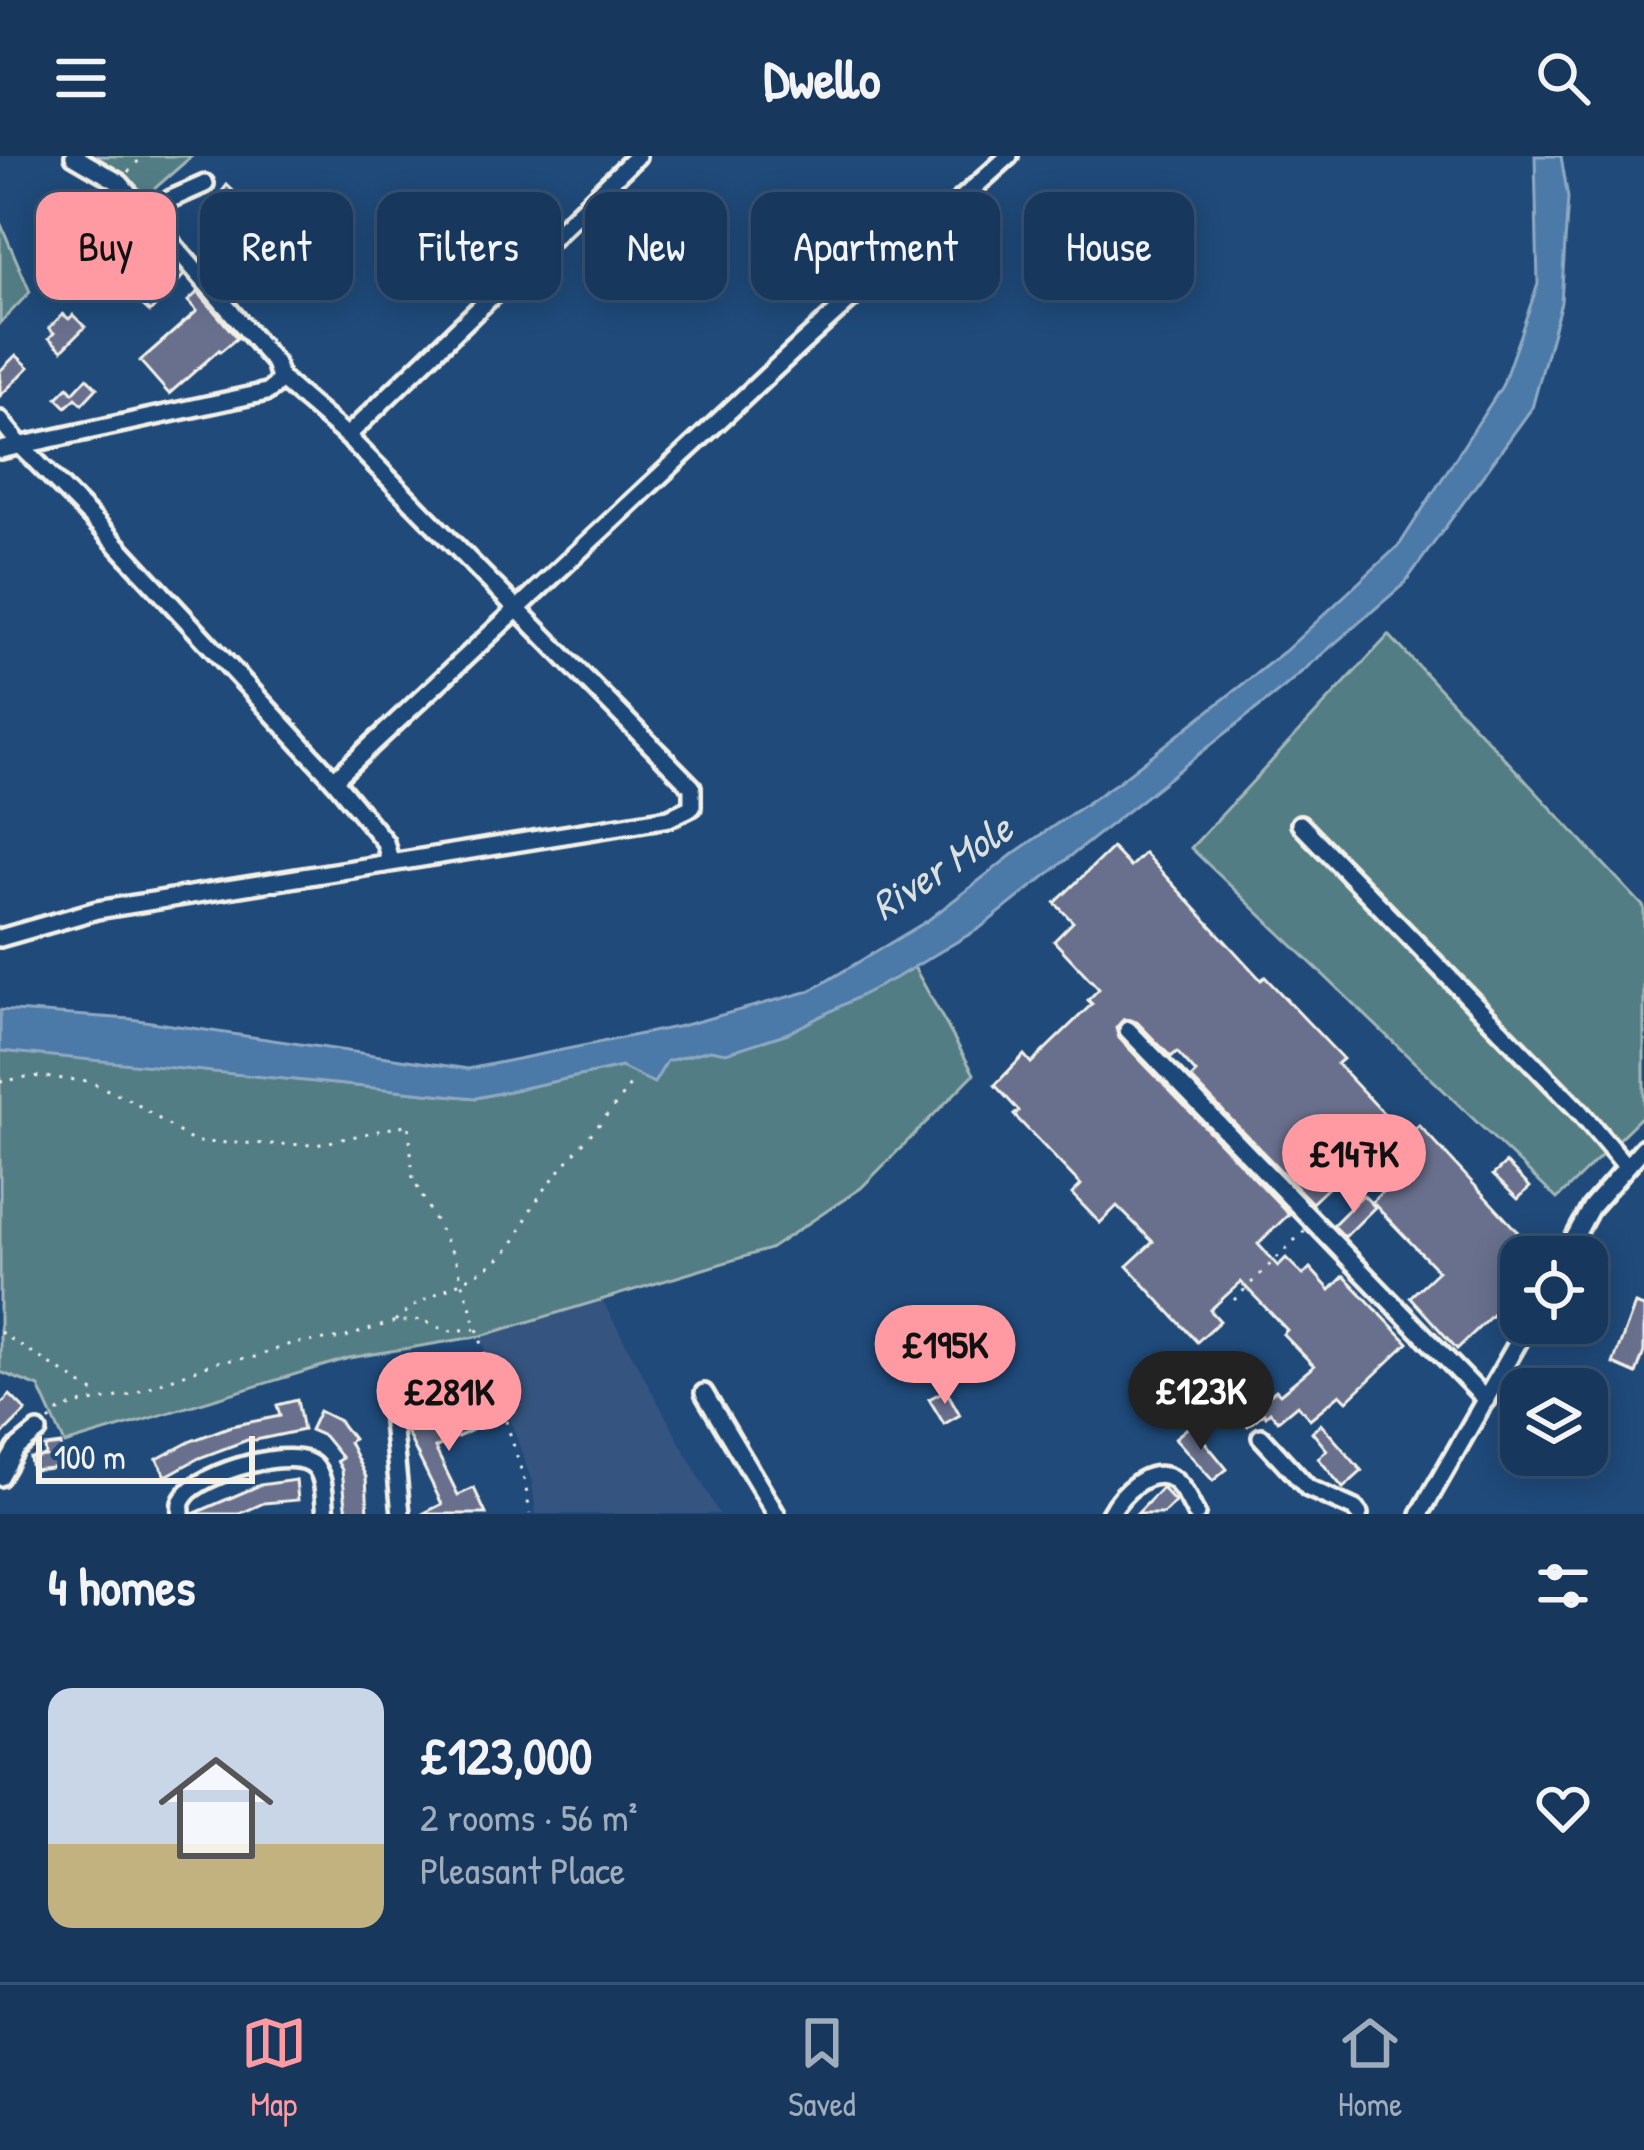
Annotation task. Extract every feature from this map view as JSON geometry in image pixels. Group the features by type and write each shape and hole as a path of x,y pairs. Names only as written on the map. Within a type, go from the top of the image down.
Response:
{"street":[{"path":"74,156 127,192"},
{"path":"347,436 637,156"},
{"path":"334,780 815,331 1010,156"},
{"path":"176,197 206,184"},
{"path":"0,938 97,910 669,818 692,807 692,787 347,436 280,378 275,363 176,249"},
{"path":"0,450 267,392 280,378"},
{"path":"0,420 334,780 385,842 389,857 384,864"},
{"path":"1300,824 1580,1112 1626,1166"},
{"path":"1128,1030 1486,1400"},
{"path":"1575,1236 1591,1207 1644,1147"},
{"path":"1420,1514 1517,1344"},
{"path":"704,1393 776,1514"},
{"path":"390,1400 401,1514"},
{"path":"0,1477 16,1449 38,1431"},
{"path":"1261,1437 1308,1488 1359,1514"},
{"path":"182,1514 181,1502 192,1489 223,1472 293,1457 317,1468 326,1514"},
{"path":"1110,1514 1143,1478 1160,1475 1173,1480 1196,1514"}],"path":[{"path":"120,183 143,156"},
{"path":"0,1082 31,1076 88,1081 133,1101 194,1142 316,1145 409,1124 412,1179 455,1258 525,1482 530,1514"},
{"path":"393,1322 425,1298 503,1256 533,1205 630,1084"},
{"path":"1234,1300 1315,1221"},
{"path":"38,1431 60,1411 129,1395 216,1362 255,1357 290,1343 343,1338 393,1322 422,1320 447,1331 477,1329"},
{"path":"0,1332 103,1398"}],"shaded area":[{"path":"1535,156 1561,156 1568,198 1561,302 1532,408 1404,584 1284,687 980,928 899,976 788,1033 726,1053 710,1050 667,1061 654,1083 621,1067 476,1098 0,1051 0,1010 131,1019 468,1069 681,1026 810,991 927,921 1017,851 1118,782 1285,651 1400,544 1502,386 1538,284"},
{"path":"602,1300 719,1514 536,1514 532,1482 481,1336"}],"green space":[{"path":"80,156 192,156 151,192 120,192"},
{"path":"0,222 30,292 0,323"},
{"path":"1389,635 1644,907 1644,1114 1557,1199 1191,848"},
{"path":"914,967 974,1074 861,1188 770,1249 481,1336 349,1358 65,1444 39,1387 0,1372 0,1050 476,1098 711,1049"}],"building":[{"path":"198,292 200,300 237,338 169,394 140,361 197,311 188,301"},
{"path":"136,300 161,300 150,312"},
{"path":"63,314 69,319 73,315 85,327 62,350 49,338 54,333 49,328"},
{"path":"16,355 29,367 0,396 0,371"},
{"path":"87,378 97,388 82,404 76,398 66,407 57,398 68,387 73,393"},
{"path":"1112,848 1130,867 1144,853 1261,980 1265,977 1343,1059 1337,1064 1406,1137 1419,1125 1522,1236 1500,1236 1500,1307 1457,1349 1410,1297 1438,1271 1372,1202 1390,1184 1363,1155 1312,1203 1191,1078 1196,1073 1177,1052 1171,1057 1137,1022 1124,1019 1116,1028 1119,1038 1289,1214 1258,1244 1278,1266 1286,1258 1303,1275 1310,1268 1330,1290 1344,1276 1408,1343 1347,1401 1340,1394 1310,1419 1297,1405 1278,1421 1270,1412 1264,1413 1248,1426 1232,1407 1260,1386 1269,1396 1276,1390 1280,1394 1314,1366 1241,1282 1210,1310 1220,1321 1197,1342 1127,1266 1153,1242 1117,1206 1100,1223 1072,1194 1081,1185 1014,1115 1019,1111 995,1085 1024,1055 1031,1063 1092,1004 1088,1000 1099,989 1054,941 1073,922 1055,903"},
{"path":"1506,1163 1530,1187 1518,1199 1493,1175"},
{"path":"1363,1195 1375,1207 1345,1237 1333,1225"},
{"path":"1635,1304 1644,1307 1644,1352 1636,1374 1613,1364"},
{"path":"946,1390 960,1415 944,1424 929,1399"},
{"path":"10,1395 26,1411 0,1437 0,1405"},
{"path":"481,1395 493,1420 435,1448 458,1495 474,1488 486,1514 422,1514 442,1504 406,1431"},
{"path":"297,1400 303,1430 250,1439 166,1476 157,1459 231,1426 280,1416 277,1405"},
{"path":"319,1411 339,1421 353,1439 349,1442 366,1477 368,1514 347,1514 337,1461 342,1458 324,1436 310,1430"},
{"path":"1321,1424 1362,1471 1343,1488 1318,1458 1327,1450 1312,1432"},
{"path":"1191,1425 1227,1469 1213,1481 1175,1438"},
{"path":"61,1445 63,1467 32,1470 30,1458 46,1456 45,1447"},
{"path":"296,1480 298,1500 264,1503 239,1514 193,1514 260,1485"},
{"path":"1162,1488 1175,1502 1163,1514 1137,1514"}],"water label":[{"name":"River Mole","path":"941,866"}]}
